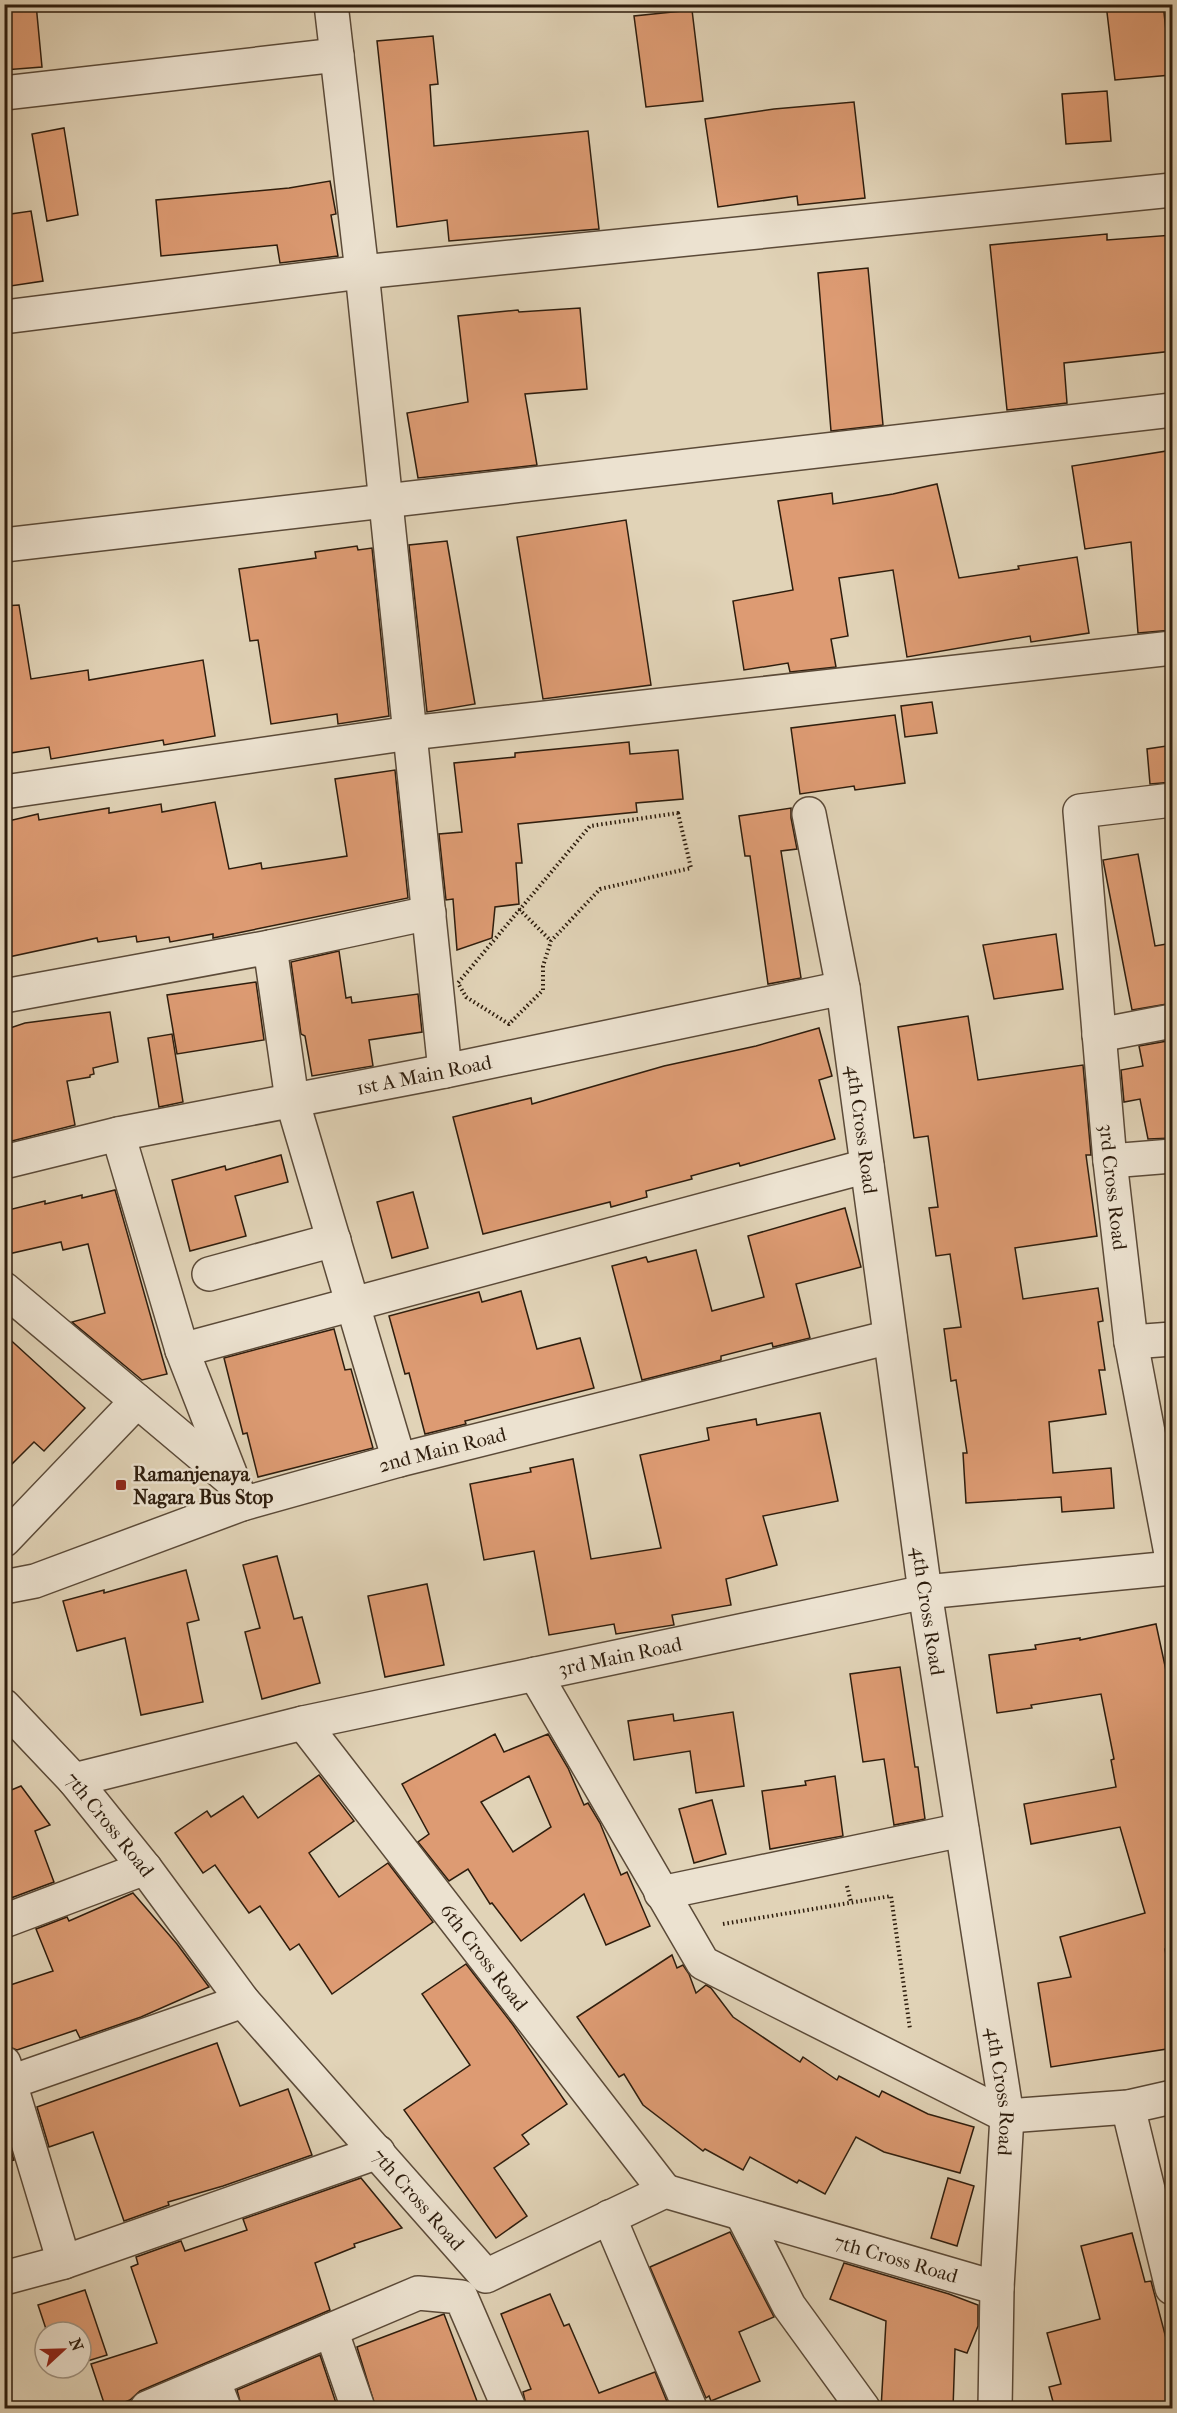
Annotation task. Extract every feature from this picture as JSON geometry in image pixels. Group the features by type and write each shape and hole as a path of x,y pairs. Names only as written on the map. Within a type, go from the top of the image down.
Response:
{"street":[{"path":"331,4 362,272 445,1071"},
{"path":"4,93 337,55"},
{"path":"4,317 362,272 1173,190"},
{"path":"4,545 1173,410"},
{"path":"4,792 410,733 1173,648"},
{"name":"3rd Cross Road","path":"1173,800 1080,811 1110,1161 1131,1342 1173,1559"},
{"name":"4th Cross Road","path":"810,814 843,988 925,1592 1007,2116 998,2288 995,2409"},
{"path":"4,996 270,947 429,913"},
{"path":"270,947 292,1100 399,1460"},
{"name":"1st A Main Road","path":"4,1162 117,1134 445,1071 843,988"},
{"path":"1099,1035 1173,1021"},
{"path":"117,1134 182,1350 237,1493"},
{"path":"1110,1161 1173,1156"},
{"path":"182,1350 867,1166"},
{"path":"209,1274 334,1240"},
{"path":"4,1289 138,1401 237,1493"},
{"name":"2nd Main Road","path":"4,1587 35,1581 237,1493 399,1460 890,1337"},
{"path":"1131,1342 1173,1339"},
{"path":"4,1540 138,1401"},
{"name":"3rd Main Road","path":"74,1780 303,1723 925,1592 1173,1568"},
{"path":"535,1674 703,1963 1007,2116 1128,2107 1173,2097"},
{"name":"7th Cross Road","path":"4,1706 74,1780 145,1868 243,2001 486,2276 614,2230 664,2191 998,2288"},
{"name":"6th Cross Road","path":"303,1723 664,2191"},
{"path":"661,1893 962,1830"},
{"path":"4,1921 145,1868"},
{"path":"64,2262 8,2072 243,2001"},
{"path":"1128,2107 1173,2288"},
{"path":"4,2278 64,2262 378,2152"},
{"path":"742,2214 789,2306 863,2409"},
{"path":"614,2230 690,2409"},
{"path":"147,2409 219,2394 331,2330 418,2293 461,2297 509,2409"},
{"path":"331,2330 358,2409"}],"path":[{"path":"678,813 690,868 600,889 551,941 543,966 543,990 509,1024 466,997 458,983 590,826 678,813"},
{"path":"519,909 551,941"},
{"path":"723,1924 891,1896 910,2030"}],"building":[{"path":"7,4 36,4 42,67 4,70 4,14 8,14"},
{"path":"1106,4 1163,4 1171,75 1115,80"},
{"path":"692,10 703,101 646,107 634,16"},
{"path":"433,36 438,84 430,85 434,146 588,131 599,229 449,241 447,220 397,227 377,41"},
{"path":"1107,91 1111,141 1066,144 1062,94"},
{"path":"854,102 865,198 798,205 797,196 718,207 705,119 774,109"},
{"path":"64,128 78,215 47,221 32,134"},
{"path":"330,181 336,214 331,215 338,256 280,263 277,245 161,256 156,200 289,188"},
{"path":"31,211 43,281 4,287 4,215"},
{"path":"1107,234 1107,240 1173,235 1173,351 1064,363 1067,403 1007,410 990,245"},
{"path":"868,268 883,425 831,431 818,273"},
{"path":"580,308 587,389 525,394 537,465 418,478 407,413 468,402 458,316 518,310 519,312"},
{"path":"1173,450 1173,630 1138,633 1131,542 1085,549 1072,466"},
{"path":"937,484 959,578 1077,557 1089,633 1031,642 1030,636 907,657 893,570 839,578 848,636 831,639 836,667 790,672 788,663 744,670 733,601 793,590 778,501 832,493 833,504"},
{"path":"626,520 651,685 543,699 517,537"},
{"path":"447,541 475,704 427,712 409,545"},
{"path":"357,546 358,550 372,548 389,716 338,724 337,714 271,724 258,640 250,641 239,569 316,558 315,552"},
{"path":"19,605 31,679 88,670 89,680 203,660 215,736 164,745 163,740 51,759 49,747 4,754 4,606"},
{"path":"932,702 937,733 905,737 901,706"},
{"path":"895,715 905,783 855,790 854,786 800,794 791,728"},
{"path":"629,742 630,754 678,750 683,799 636,803 637,812 518,824 522,863 516,863 519,904 495,907 492,938 457,950 453,899 446,900 439,834 462,832 454,763 515,757 515,753"},
{"path":"1173,745 1173,782 1150,784 1147,749"},
{"path":"395,770 408,898 213,938 213,934 170,942 169,937 137,942 136,936 98,942 97,938 4,958 4,822 38,814 39,820 109,808 109,813 161,804 162,812 215,802 229,869 261,863 262,869 347,856 335,779"},
{"path":"791,808 797,849 781,851 801,978 768,984 750,856 745,856 739,816"},
{"path":"1138,854 1155,946 1173,943 1173,1003 1132,1010 1103,860"},
{"path":"1056,934 1063,989 994,999 983,945"},
{"path":"339,951 346,998 351,997 352,1003 418,994 422,1032 369,1040 373,1066 312,1076 305,1036 301,1034 291,962"},
{"path":"256,982 264,1040 177,1054 167,995"},
{"path":"110,1012 118,1062 93,1068 94,1074 90,1077 67,1081 75,1125 4,1143 4,1030 25,1023"},
{"path":"968,1016 978,1080 1083,1065 1091,1155 1086,1155 1097,1236 1015,1248 1023,1299 1098,1288 1103,1321 1098,1322 1105,1370 1099,1370 1106,1414 1049,1422 1053,1473 1111,1468 1114,1508 1062,1512 1061,1497 966,1503 963,1453 967,1453 956,1380 951,1381 944,1329 961,1327 950,1254 936,1256 929,1208 938,1207 928,1136 914,1138 898,1027"},
{"path":"819,1028 832,1076 819,1080 835,1139 740,1166 739,1163 691,1176 692,1179 646,1191 647,1197 611,1207 610,1202 483,1234 453,1117 531,1098 532,1104 664,1066 756,1046"},
{"path":"172,1034 183,1102 159,1107 148,1038"},
{"path":"1173,1040 1173,1138 1148,1139 1140,1099 1124,1102 1121,1070 1143,1066 1139,1046"},
{"path":"281,1155 288,1182 235,1196 246,1236 190,1251 172,1180 225,1166 226,1170"},
{"path":"115,1190 167,1374 142,1380 72,1322 105,1313 88,1244 63,1250 61,1242 4,1255 4,1211 45,1201 45,1204"},
{"path":"413,1192 428,1248 392,1258 377,1202"},
{"path":"845,1208 861,1267 796,1284 810,1338 773,1347 772,1343 721,1356 721,1360 642,1380 612,1266 646,1257 648,1262 696,1250 712,1311 764,1297 748,1236"},
{"path":"521,1291 537,1349 580,1338 594,1388 465,1421 466,1424 425,1434 409,1373 405,1374 389,1316 479,1292 482,1302"},
{"path":"334,1329 345,1370 351,1369 373,1448 258,1477 247,1433 243,1434 224,1358"},
{"path":"4,1334 85,1408 44,1451 34,1442 4,1472"},
{"path":"820,1413 838,1501 763,1516 777,1565 726,1579 731,1605 672,1615 674,1625 616,1634 614,1624 549,1635 534,1551 484,1560 470,1484 531,1472 530,1468 573,1459 591,1559 661,1548 640,1455 709,1440 707,1428 756,1419 757,1425"},
{"path":"277,1556 294,1619 302,1617 320,1683 262,1699 245,1632 260,1628 243,1565"},
{"path":"186,1570 199,1620 187,1623 203,1702 141,1715 125,1638 77,1651 63,1601 104,1590 104,1593"},
{"path":"427,1584 444,1665 385,1677 368,1596"},
{"path":"1156,1624 1173,1703 1173,1947 1165,1949 1173,2000 1173,2048 1051,2067 1038,1983 1071,1977 1060,1937 1145,1913 1120,1827 1031,1844 1024,1804 1116,1787 1111,1760 1114,1759 1101,1694 997,1713 989,1655 1036,1649 1035,1645 1080,1638 1080,1640"},
{"path":"900,1667 925,1819 894,1825 884,1759 863,1762 850,1674"},
{"path":"733,1712 744,1786 696,1793 690,1751 634,1760 628,1721 673,1714 674,1721"},
{"path":"495,1734 504,1752 548,1734 568,1768 584,1805 588,1803 600,1823 621,1875 627,1872 650,1926 606,1945 584,1894 521,1941 492,1903 490,1904 468,1869 449,1881 418,1842 429,1834 402,1784","holes":["529,1776 551,1827 513,1852 481,1802"]},
{"path":"319,1775 354,1821 309,1853 339,1897 388,1863 433,1922 332,1994 299,1944 290,1950 260,1906 249,1913 215,1865 203,1873 175,1833 207,1811 211,1817 243,1796 258,1818"},
{"path":"835,1776 843,1836 770,1849 762,1791 806,1785 805,1781"},
{"path":"21,1786 50,1825 35,1831 54,1882 11,1898 4,1881 4,1793"},
{"path":"712,1800 726,1854 694,1863 679,1809"},
{"path":"133,1893 177,1944 209,1987 141,2017 80,2038 76,2030 17,2050 4,2045 4,1987 53,1971 36,1929 67,1917 69,1921"},
{"path":"672,1955 677,1968 683,1965 689,1974 696,1993 706,1985 711,1988 733,2017 800,2062 803,2057 837,2080 839,2076 879,2097 882,2091 928,2114 974,2127 960,2173 884,2152 856,2137 825,2194 799,2180 797,2183 750,2157 743,2170 705,2149 703,2151 643,2105 624,2074 619,2077 577,2017"},
{"path":"466,1964 513,2025 567,2104 522,2135 529,2144 494,2168 527,2216 496,2238 404,2110 470,2065 422,1994"},
{"path":"217,2043 240,2106 288,2089 312,2155 223,2186 168,2202 169,2205 124,2221 93,2132 49,2147 37,2107"},
{"path":"4,2130 14,2160 4,2163"},
{"path":"361,2178 402,2228 354,2244 355,2247 315,2263 330,2310 140,2391 130,2400 106,2409 93,2370 93,2363 157,2343 131,2267 138,2264 136,2257 181,2241 185,2251 247,2230 243,2219"},
{"path":"948,2178 974,2186 957,2246 931,2238"},
{"path":"730,2232 774,2317 739,2332 760,2381 711,2401 709,2396 706,2398 650,2267"},
{"path":"1132,2233 1145,2282 1151,2281 1173,2365 1173,2402 1152,2409 1055,2409 1049,2387 1061,2384 1047,2333 1100,2319 1081,2246"},
{"path":"844,2263 949,2294 978,2305 978,2326 967,2353 955,2349 953,2409 881,2409 886,2321 830,2299"},
{"path":"85,2290 107,2355 93,2359 93,2320 43,2320 38,2305"},
{"path":"550,2294 564,2326 569,2324 599,2393 655,2372 670,2409 527,2409 523,2392 531,2389 501,2314"},
{"path":"444,2314 480,2409 376,2409 357,2347"},
{"path":"320,2355 338,2409 242,2409 237,2390"}],"place":[{"name":"Ramanjenaya Nagara Bus Stop","path":"121,1485"}]}
